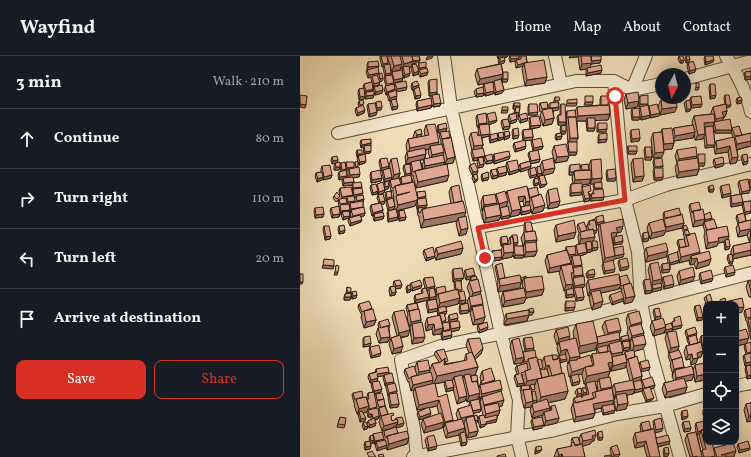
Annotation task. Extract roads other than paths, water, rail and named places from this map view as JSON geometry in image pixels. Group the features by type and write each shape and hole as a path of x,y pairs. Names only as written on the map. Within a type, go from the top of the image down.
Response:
{"street":[{"path":"444,56 451,107 502,334 519,400 517,436 522,457"},
{"path":"555,56 561,84"},
{"path":"632,90 646,56"},
{"path":"726,56 733,67 751,112"},
{"path":"691,78 751,61"},
{"path":"338,133 451,107 576,81 614,81 632,90 655,85"},
{"path":"614,81 625,200 638,252 640,302 652,358 680,457"},
{"path":"478,228 625,200 666,185 751,164"},
{"path":"703,395 665,406 632,411 555,430 517,436 415,457 414,429 401,360 442,346 502,334 640,302 751,273"},
{"path":"739,385 751,383"}]}
